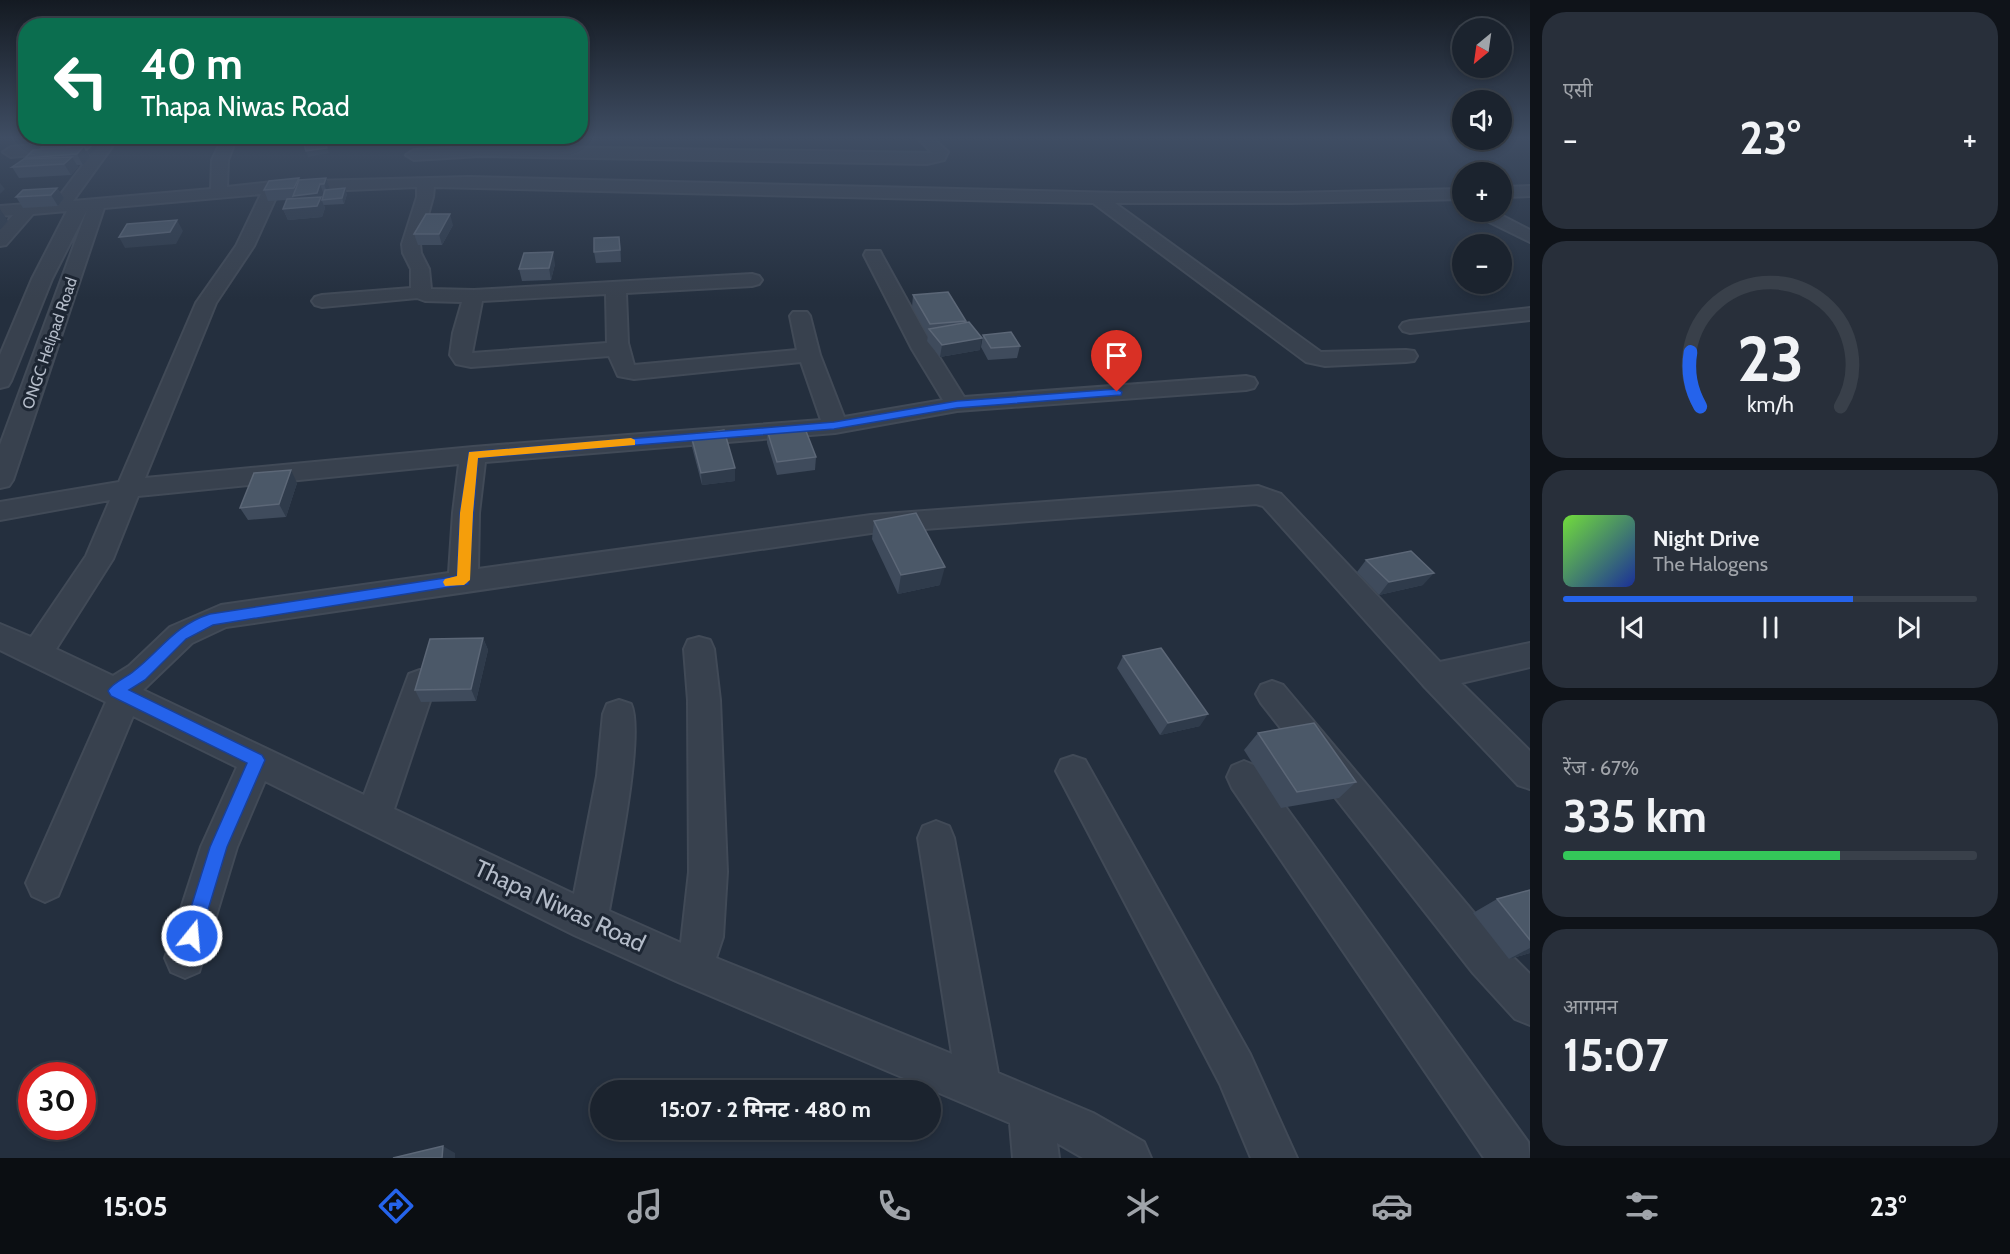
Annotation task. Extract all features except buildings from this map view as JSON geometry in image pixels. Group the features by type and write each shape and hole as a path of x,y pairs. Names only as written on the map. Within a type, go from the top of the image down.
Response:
{"street":[{"path":"0,381 42,279 85,191"},
{"path":"0,211 237,191"},
{"path":"37,654 99,559 126,489 206,303 245,246 271,191"},
{"path":"354,200 357,191"},
{"path":"421,292 420,269 412,253 411,244 425,191"},
{"path":"805,191 1231,200 1452,196"},
{"path":"1512,192 1529,191"},
{"path":"1097,198 1314,357 1325,359 1406,356"},
{"name":"ONGC Helipad Road","path":"0,480 78,206"},
{"path":"0,241 28,209"},
{"path":"1502,222 1530,237"},
{"path":"873,255 923,349 957,404"},
{"path":"322,301 387,297 421,292 433,296 474,297 752,280"},
{"path":"616,288 618,349 622,366 626,371 809,355"},
{"path":"474,297 466,318 461,344 461,356 464,359 618,349"},
{"path":"1410,327 1530,314"},
{"path":"800,316 809,355 834,426"},
{"path":"0,511 126,489 473,455 834,426 957,404 1246,383"},
{"path":"464,580 466,513 473,455"},
{"path":"45,883 121,694 181,635 210,620 464,580 871,524 1258,495 1272,500 1434,676 1530,774"},
{"name":"Thapa Niwas Road","path":"0,636 588,921 692,968 1031,1109 1077,1130 1128,1158"},
{"path":"692,968 703,937 708,872 704,700 699,649"},
{"path":"1434,676 1530,655"},
{"path":"374,817 420,683"},
{"path":"1272,694 1487,959 1530,1004"},
{"path":"588,921 614,776 619,714"},
{"path":"185,958 219,847 256,760"},
{"path":"1073,771 1235,1069 1274,1158"},
{"path":"1244,777 1512,1158"},
{"path":"936,838 979,1088"},
{"path":"1031,1109 1036,1158"}],"slow traffic":[{"path":"450,582 464,580 466,513 473,455 631,442"}],"route":[{"path":"192,936 219,847 256,760 116,691 153,664 181,635 221,616 464,580 466,513 473,455 834,426 957,404 1117,392"}]}
